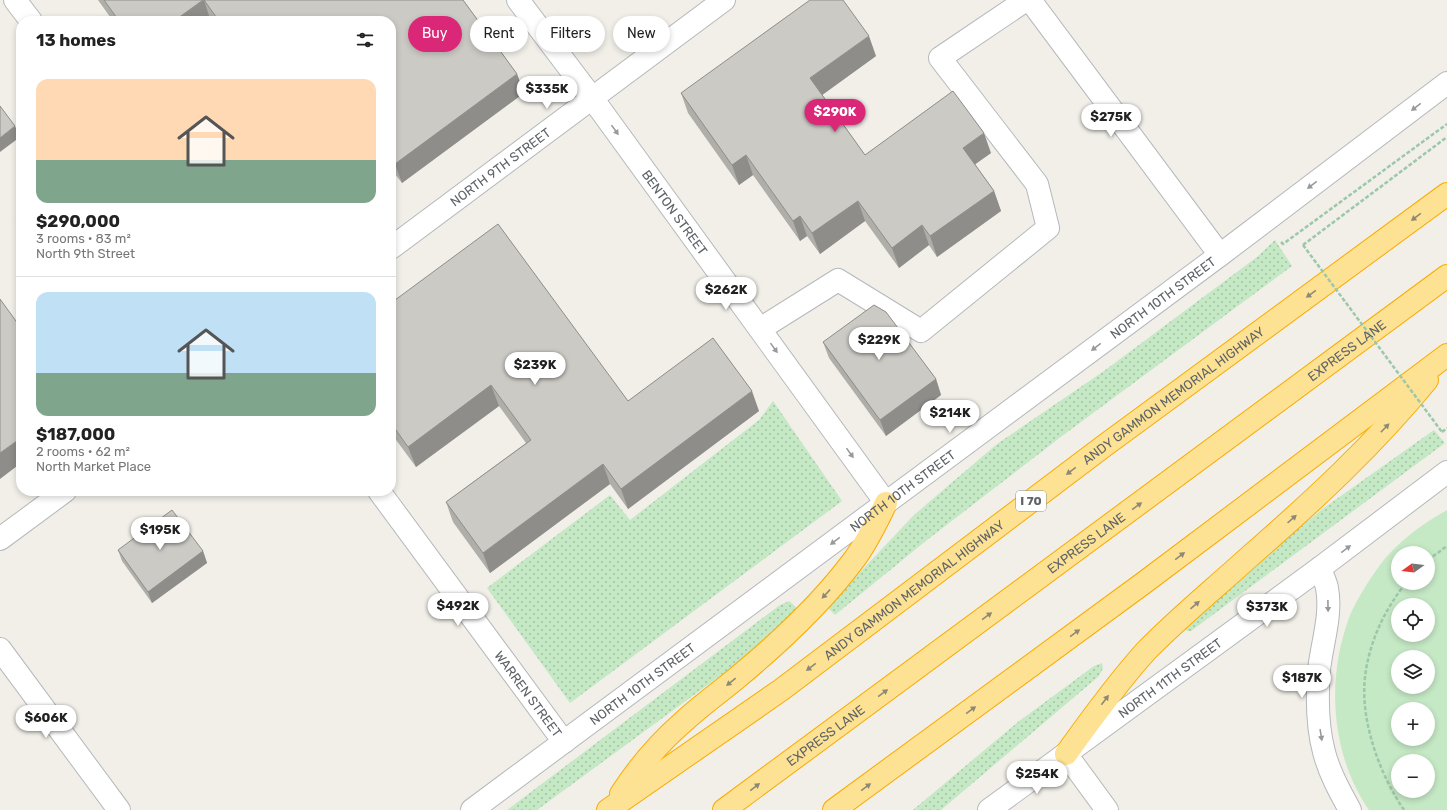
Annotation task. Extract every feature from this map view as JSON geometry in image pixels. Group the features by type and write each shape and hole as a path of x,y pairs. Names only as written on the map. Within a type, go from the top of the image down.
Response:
{"highway":[{"name":"ANDY GAMMON MEMORIAL HIGHWAY","path":"611,808 781,690 1104,446 1447,194"},
{"name":"EXPRESS LANE","path":"724,810 1447,276"},
{"path":"1066,754 1109,695 1146,652 1179,620 1310,503 1355,459 1402,411 1447,356"},
{"path":"834,810 1145,582 1447,356"},
{"path":"611,808 653,752 681,723 739,677 788,633 828,592 861,549 872,532 886,503"}],"street":[{"path":"16,0 27,16"},
{"name":"BENTON STREET","path":"518,0 592,98 886,503"},
{"name":"NORTH 9TH STREET","path":"396,244 724,0"},
{"path":"760,329 838,280 921,331 1048,228 1037,184 940,58 1026,0"},
{"path":"1030,0 1220,255"},
{"name":"NORTH 10TH STREET","path":"472,810 1220,255 1447,83"},
{"name":"NORTH 11TH STREET","path":"989,810 1320,568 1447,472"},
{"path":"0,539 58,496"},
{"name":"WARREN STREET","path":"383,496 564,742"},
{"path":"1320,568 1327,588 1328,611 1319,670 1318,714 1324,752 1339,790 1350,810"},
{"path":"0,649 119,810"},
{"path":"1066,754 1107,810"}],"path":[{"path":"1278,237 1283,244 1447,124"},
{"path":"1447,137 1303,245 1442,432 1447,428"},
{"path":"1435,555 1447,546"},
{"path":"1400,590 1393,599 1379,626 1370,652 1364,678 1365,707 1372,742 1382,771 1394,796 1404,810"}],"green space":[{"path":"1275,240 1292,266 1062,436 927,540 835,615 827,607 914,515 997,444 1104,371 1257,257"},
{"path":"773,401 842,501 570,703 487,588 610,495 630,520 759,420"},
{"path":"1434,430 1445,443 1191,631 1187,631 1184,628 1202,609 1321,510"},
{"path":"1447,510 1447,810 1369,810 1356,789 1347,766 1340,741 1336,717 1335,691 1337,666 1349,618 1355,605 1380,565 1391,552 1391,590 1435,590 1435,546 1397,546 1419,527"},
{"path":"789,601 796,607 795,613 728,670 537,810 507,810 780,605"},
{"path":"1102,663 1103,668 1099,676 941,810 913,810 1018,722 1094,666"}],"building":[{"path":"104,0 203,0 181,16 115,16"},
{"path":"204,0 463,0 475,16 470,16 470,52 501,52 517,74 396,163 396,16 215,16"},
{"path":"810,0 843,0 869,36 810,78 865,155 953,91 984,133 963,148 994,191 930,236 922,225 892,248 858,201 812,233 800,216 793,221 746,155 732,165 681,93"},
{"path":"0,106 15,126 0,138"},
{"path":"498,224 628,401 713,338 752,391 621,489 603,464 483,553 446,502 531,440 491,385 408,447 396,430 396,299"},
{"path":"0,299 16,321 16,442 0,453"},
{"path":"874,305 886,312 936,379 880,420 823,342"},
{"path":"172,510 203,551 148,592 118,550"}]}
